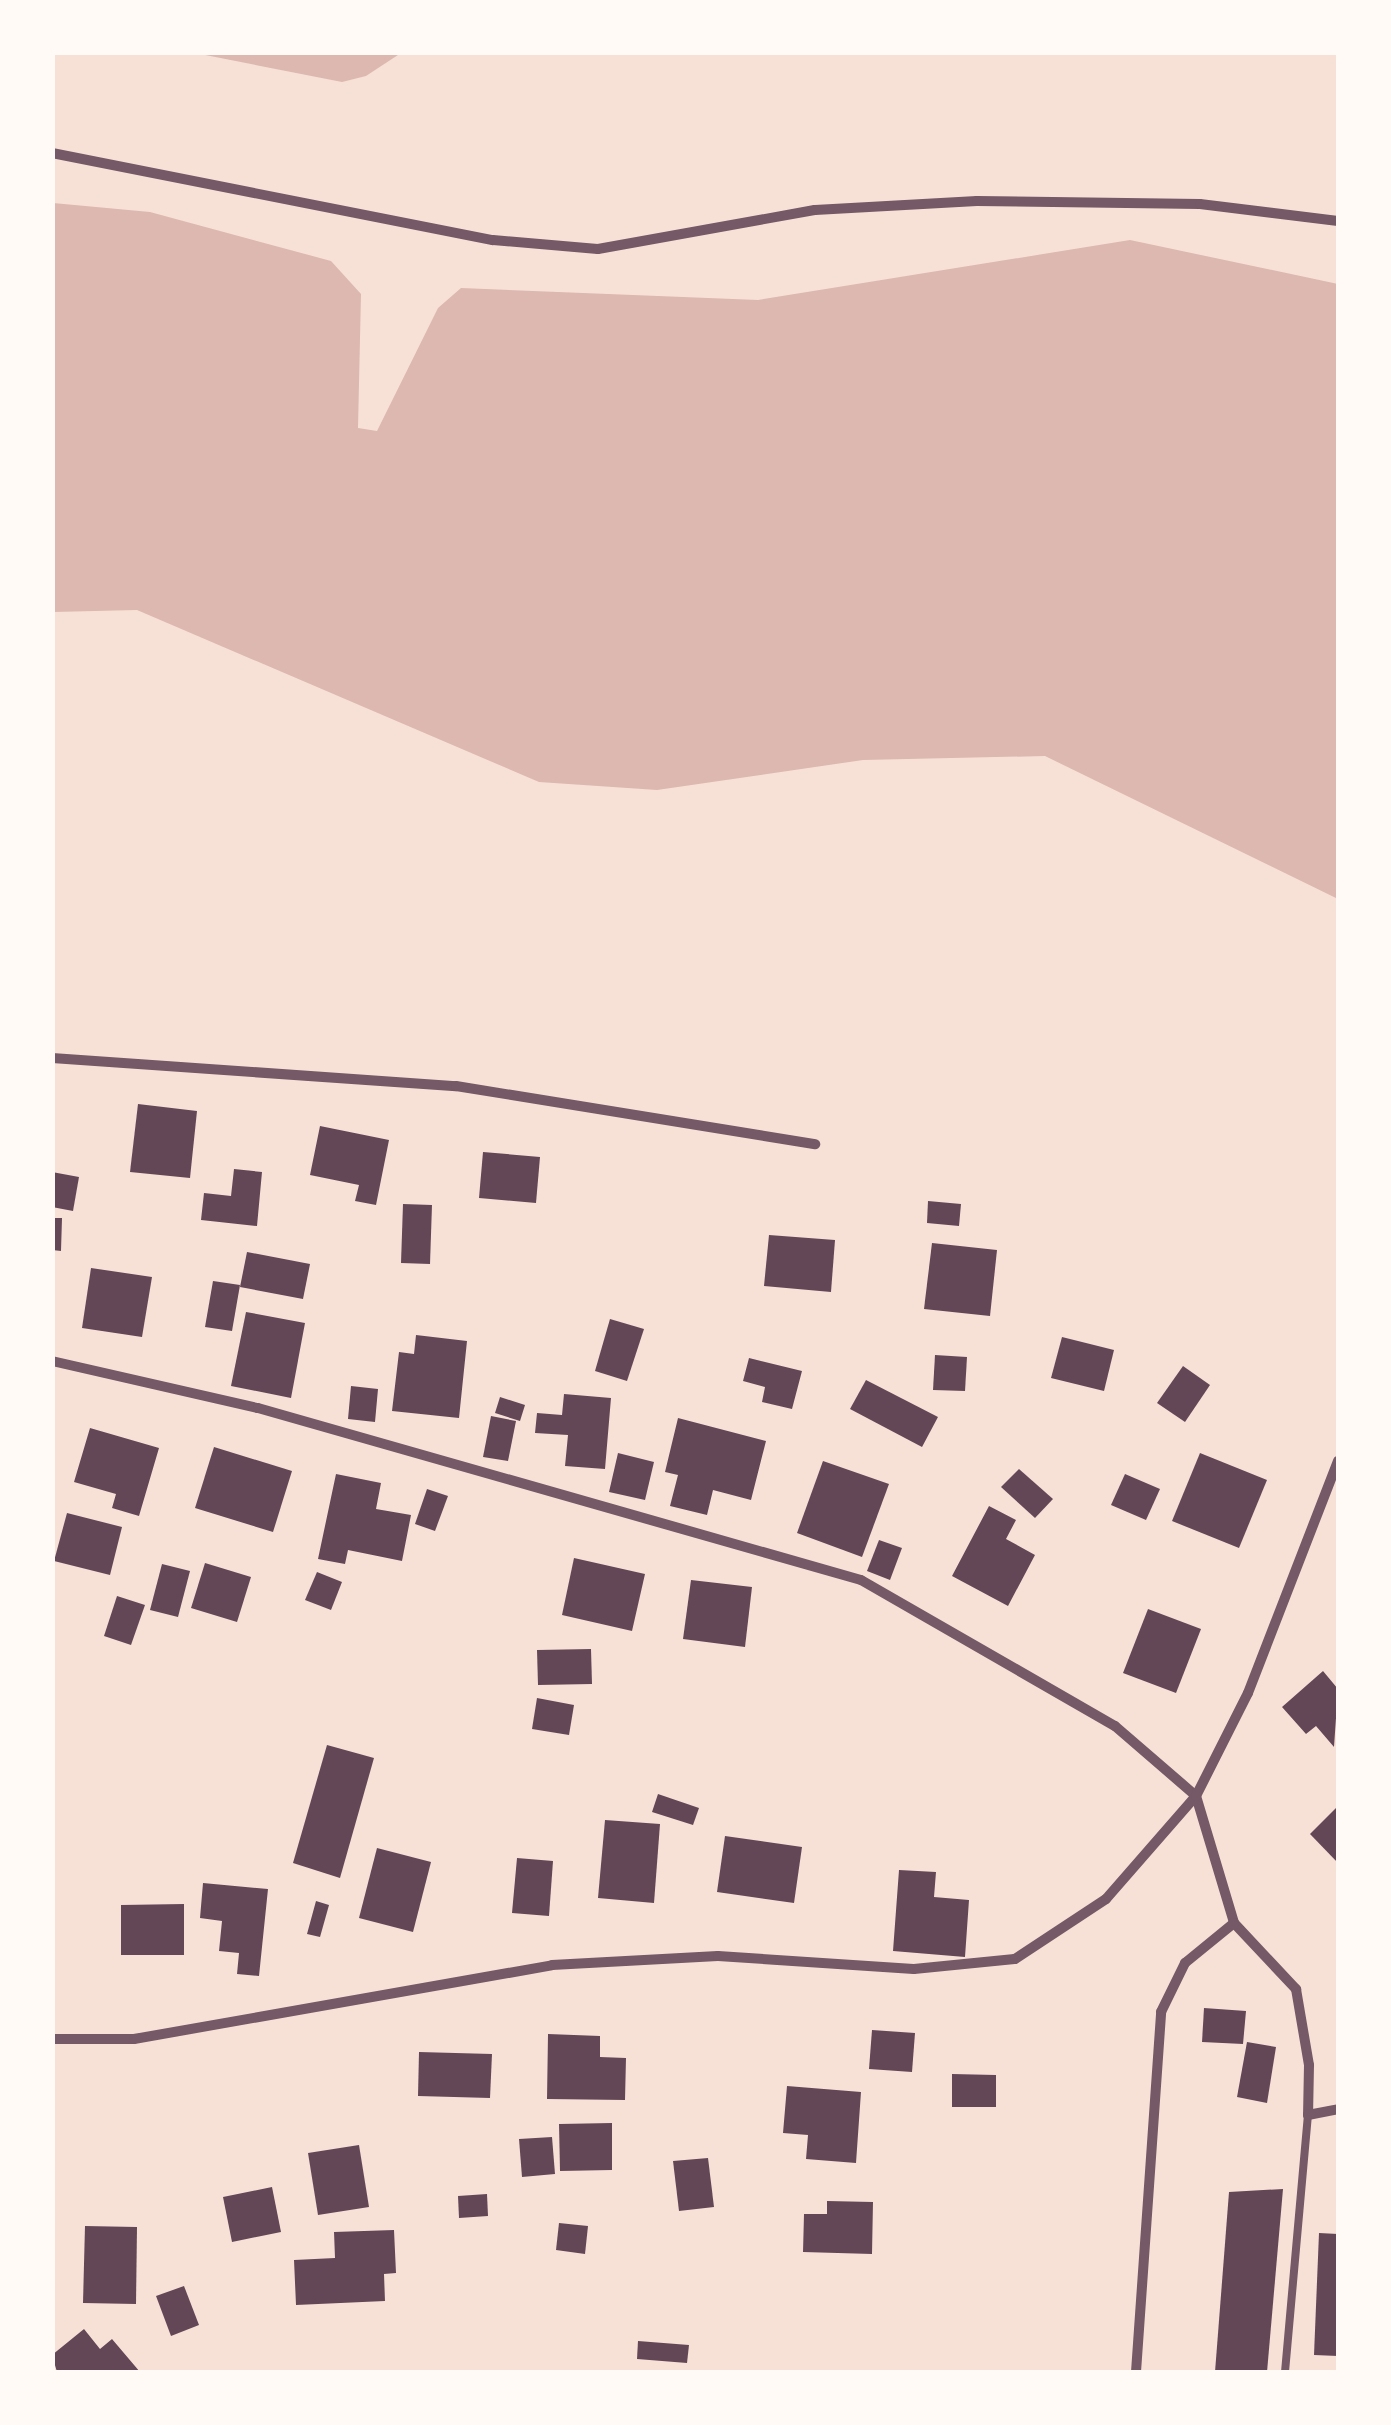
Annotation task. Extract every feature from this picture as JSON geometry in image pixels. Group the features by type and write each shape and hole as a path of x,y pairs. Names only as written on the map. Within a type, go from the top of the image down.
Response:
{"street":[{"path":"52,153 493,240 598,249 814,210 978,201 1200,204 1338,221"},
{"path":"52,1058 456,1086 815,1144"},
{"path":"52,1361 258,1408 861,1580 1115,1726 1196,1796 1234,1923 1296,1989 1309,2066 1308,2115 1338,2109"},
{"path":"52,2039 134,2039 552,1965 718,1956 914,1969 1015,1959 1106,1899 1196,1796 1248,1693 1338,1461"},
{"path":"1136,2372 1161,2012 1186,1963 1234,1923"}],"lane":[{"path":"1285,2372 1308,2115"}],"shaded area":[{"path":"401,52 366,76 342,82 195,53"},
{"path":"53,203 150,212 331,261 361,294 358,428 377,431 438,308 461,288 758,300 1130,240 1338,284 1338,899 1045,756 863,760 657,790 539,782 137,610 53,612"}],"building":[{"path":"138,1104 197,1111 190,1178 130,1172"},
{"path":"320,1126 389,1140 376,1205 355,1201 359,1185 310,1175"},
{"path":"483,1152 540,1157 536,1203 479,1198"},
{"path":"234,1169 262,1172 257,1226 201,1220 204,1193 231,1196"},
{"path":"52,1172 79,1177 73,1211 52,1207"},
{"path":"928,1201 961,1204 959,1226 927,1223"},
{"path":"403,1204 432,1205 430,1264 401,1263"},
{"path":"52,1218 62,1218 61,1251 52,1250"},
{"path":"769,1235 835,1240 831,1292 764,1286"},
{"path":"932,1243 997,1250 990,1316 924,1309"},
{"path":"247,1252 310,1264 303,1299 240,1287"},
{"path":"91,1268 152,1277 142,1337 82,1328"},
{"path":"213,1281 240,1285 232,1331 205,1327"},
{"path":"246,1312 305,1323 291,1398 231,1386"},
{"path":"610,1319 644,1329 627,1381 595,1371"},
{"path":"416,1335 467,1341 459,1418 392,1411 399,1352 414,1354"},
{"path":"1062,1337 1114,1350 1104,1391 1051,1378"},
{"path":"935,1355 967,1357 965,1391 933,1390"},
{"path":"749,1358 802,1371 792,1409 762,1402 765,1387 743,1381"},
{"path":"1183,1366 1210,1385 1185,1422 1157,1403"},
{"path":"866,1380 938,1417 922,1447 850,1409"},
{"path":"351,1386 378,1389 375,1422 348,1419"},
{"path":"564,1394 611,1398 605,1469 565,1466 568,1435 535,1433 537,1413 562,1415"},
{"path":"500,1397 525,1405 520,1421 495,1413"},
{"path":"491,1416 516,1421 508,1461 483,1457"},
{"path":"678,1418 766,1441 751,1500 713,1490 707,1515 670,1506 678,1475 665,1472"},
{"path":"90,1428 159,1448 139,1516 112,1508 116,1494 74,1482"},
{"path":"214,1447 292,1471 273,1532 195,1508"},
{"path":"618,1453 654,1462 645,1500 609,1492"},
{"path":"1200,1453 1267,1480 1239,1548 1172,1521"},
{"path":"823,1461 889,1484 862,1557 797,1533"},
{"path":"1019,1469 1053,1499 1035,1518 1001,1487"},
{"path":"336,1474 381,1483 376,1509 411,1515 402,1561 348,1550 345,1564 318,1559"},
{"path":"1125,1474 1160,1489 1146,1520 1111,1505"},
{"path":"427,1489 448,1496 435,1531 415,1524"},
{"path":"989,1506 1016,1520 1006,1539 1035,1555 1008,1606 952,1576"},
{"path":"67,1513 122,1527 110,1575 54,1561"},
{"path":"879,1540 902,1548 890,1580 867,1571"},
{"path":"574,1558 645,1574 632,1631 562,1615"},
{"path":"205,1563 251,1577 237,1622 191,1608"},
{"path":"162,1564 190,1571 178,1617 150,1610"},
{"path":"317,1572 342,1582 331,1610 305,1600"},
{"path":"691,1580 752,1587 745,1647 683,1639"},
{"path":"117,1596 145,1605 131,1645 104,1636"},
{"path":"1148,1609 1201,1629 1176,1693 1123,1673"},
{"path":"591,1649 592,1684 538,1685 537,1650"},
{"path":"1323,1671 1338,1689 1334,1747 1316,1726 1306,1734 1282,1707"},
{"path":"537,1698 574,1705 569,1735 532,1729"},
{"path":"327,1745 374,1758 340,1878 293,1863"},
{"path":"658,1794 699,1808 693,1825 652,1812"},
{"path":"1338,1806 1338,1863 1310,1834"},
{"path":"605,1820 660,1824 654,1903 598,1898"},
{"path":"725,1836 802,1847 794,1903 717,1892"},
{"path":"377,1848 431,1862 413,1932 359,1918"},
{"path":"517,1858 553,1861 549,1916 512,1913"},
{"path":"899,1870 936,1872 934,1897 969,1900 965,1957 893,1951"},
{"path":"203,1883 268,1889 259,1976 237,1974 239,1953 219,1951 222,1921 200,1918"},
{"path":"316,1901 329,1905 320,1937 307,1934"},
{"path":"184,1904 184,1955 121,1955 121,1905"},
{"path":"1204,2008 1246,2011 1243,2044 1202,2042"},
{"path":"872,2030 915,2033 912,2072 869,2069"},
{"path":"548,2034 600,2036 600,2057 626,2058 625,2100 547,2099"},
{"path":"1247,2042 1276,2047 1267,2103 1237,2097"},
{"path":"419,2052 492,2054 490,2098 418,2096"},
{"path":"952,2074 996,2075 996,2107 952,2107"},
{"path":"787,2086 861,2092 856,2163 806,2159 808,2135 783,2133"},
{"path":"612,2123 612,2170 560,2171 559,2124"},
{"path":"552,2137 555,2174 522,2177 519,2139"},
{"path":"359,2145 369,2207 318,2215 308,2153"},
{"path":"708,2158 714,2207 679,2211 673,2161"},
{"path":"272,2187 281,2232 232,2242 223,2197"},
{"path":"1283,2189 1267,2372 1215,2372 1229,2192"},
{"path":"487,2194 488,2216 459,2218 458,2196"},
{"path":"827,2201 873,2202 872,2254 803,2252 804,2214 827,2214"},
{"path":"559,2223 588,2226 585,2254 556,2250"},
{"path":"85,2226 137,2227 136,2304 83,2303"},
{"path":"394,2230 396,2273 384,2274 385,2301 296,2305 294,2260 335,2258 334,2232"},
{"path":"1319,2233 1338,2234 1338,2356 1314,2355"},
{"path":"184,2286 199,2325 171,2336 156,2296"},
{"path":"84,2329 100,2349 112,2339 140,2372 57,2372 52,2355"},
{"path":"638,2341 689,2345 687,2363 637,2359"}]}
